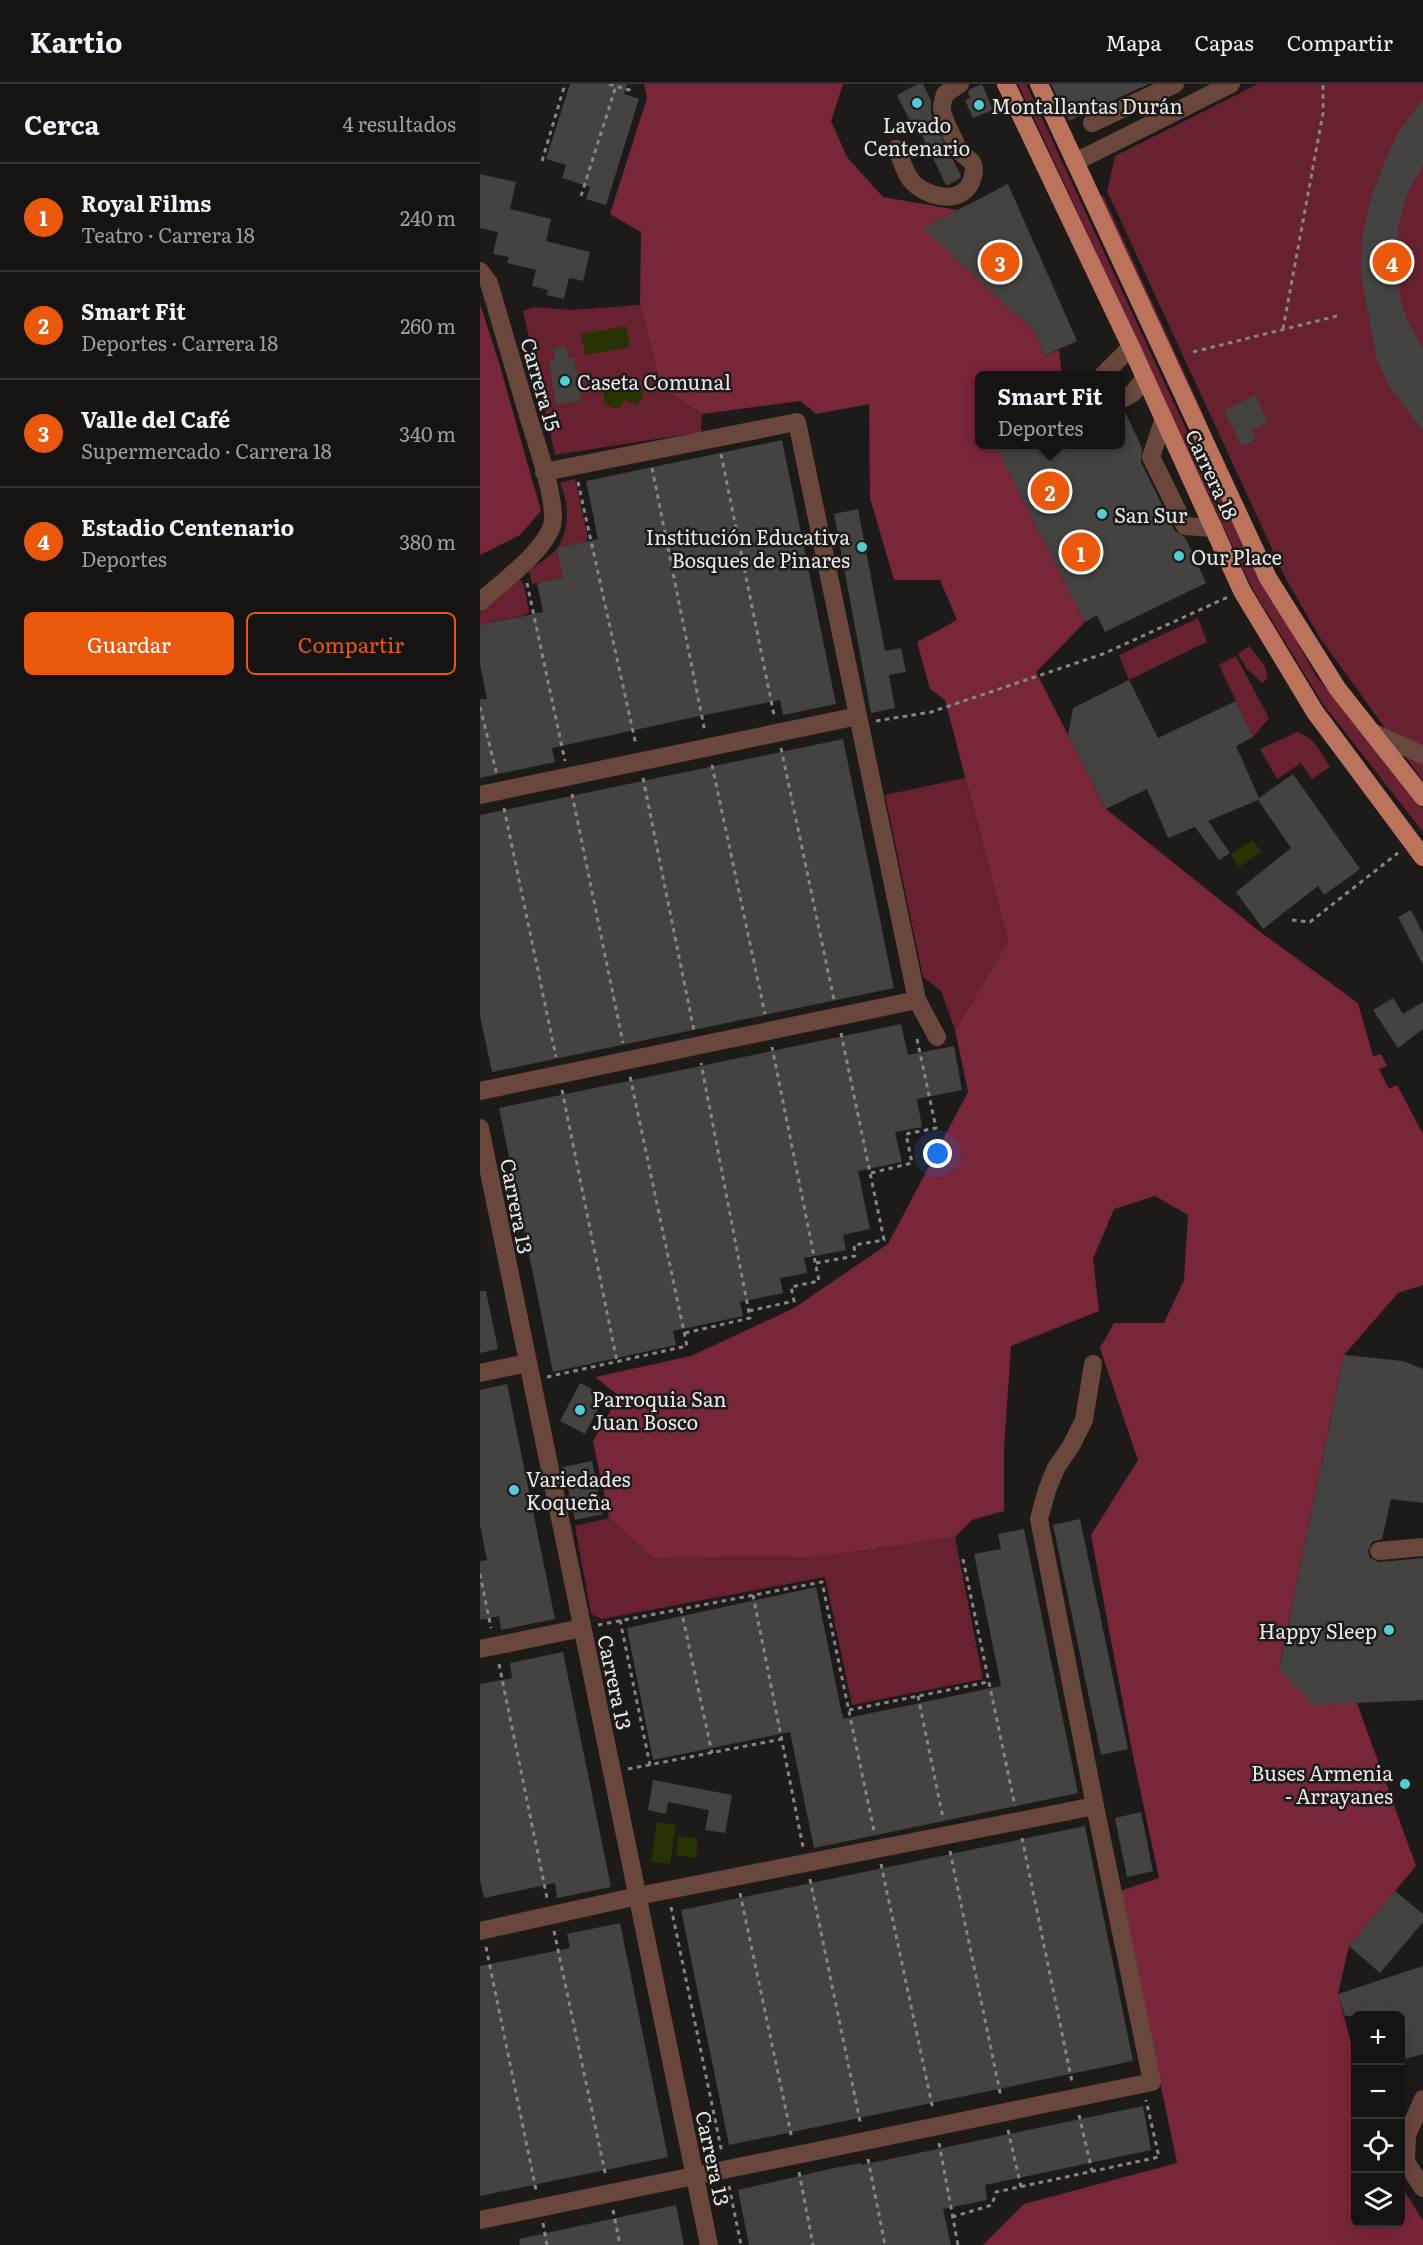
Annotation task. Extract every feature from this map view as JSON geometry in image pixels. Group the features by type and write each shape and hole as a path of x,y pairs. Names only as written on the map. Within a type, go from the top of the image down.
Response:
{"main road":[{"name":"Carrera 18","path":"1006,84 1131,347 1242,591 1314,712 1423,857"},
{"name":"Carrera 18","path":"1039,84 1268,578 1337,688 1423,797"}],"street":[{"path":"896,149 910,180 931,195 949,198 959,195 964,190 973,178 973,164 961,153 942,109 945,94 960,84"},
{"path":"1092,123 1175,84"},
{"path":"1075,162 1231,84"},
{"name":"Carrera 15","path":"480,271 489,283 544,472 553,513 552,525 546,538 523,564"},
{"path":"1107,371 1131,347"},
{"path":"1125,397 1133,393 1145,378"},
{"path":"1163,421 1150,456 1185,526 1214,528"},
{"path":"544,472 797,422 917,1000 937,1037"},
{"path":"480,602 523,564"},
{"path":"480,795 778,733 859,720"},
{"path":"1374,732 1423,755"},
{"path":"480,1091 917,1000"},
{"name":"Carrera 13","path":"480,1128 709,2245"},
{"path":"480,2220 1152,2082 1039,1519 1056,1468 1071,1446 1084,1420 1093,1364"},
{"path":"480,1373 529,1372"},
{"path":"1380,1551 1423,1546"},
{"path":"480,1649 582,1628"},
{"path":"481,1930 667,1890 1095,1806"},
{"path":"1423,2099 1407,2135 1406,2162 1423,2188"}],"path":[{"path":"542,161 565,84"},
{"path":"609,84 629,90 631,84"},
{"path":"1283,329 1323,113 1323,84"},
{"path":"581,196 616,86"},
{"path":"1193,352 1336,316"},
{"path":"717,438 884,1240 854,1245 855,1257 815,1263"},
{"path":"649,451 819,1281 790,1287 794,1301 749,1311"},
{"path":"575,466 639,762 750,1318 684,1333"},
{"path":"523,564 687,1346 617,1362 529,1372"},
{"path":"859,720 931,712 1103,654 1242,591"},
{"path":"480,707 500,791 617,1362"},
{"path":"1292,920 1310,922 1411,842"},
{"path":"871,1173 912,1163 906,1134 936,1128 916,1036"},
{"path":"963,1559 1092,2171"},
{"path":"582,1628 822,1582 936,2126 958,2245"},
{"path":"753,1595 885,2245"},
{"path":"681,1609 712,1753"},
{"path":"620,1620 650,1765"},
{"path":"849,1710 989,1682"},
{"path":"918,1696 1021,2187"},
{"path":"612,1772 782,1739"},
{"path":"736,1877 813,2245"},
{"path":"667,1890 741,2245"},
{"path":"481,1930 548,2245"},
{"path":"952,2217 992,2205 996,2192 1159,2157 1143,2083"}],"shaded area":[{"path":"644,84 843,84 831,121 847,157 883,197 958,210 924,228 1031,328 1039,339 1044,356 1059,350 1062,371 975,371 975,449 998,449 1085,622 1036,672 1106,809 1263,934 1358,1003 1373,1056 1381,1054 1387,1066 1379,1069 1389,1089 1397,1085 1423,1134 1423,1285 1398,1293 1344,1355 1279,1669 1357,1703 1416,1866 1349,1946 1338,1994 1351,2043 1351,2227 1405,2227 1405,2192 1423,2221 1423,2245 983,2245 1024,2204 1177,2163 1120,1891 1159,1878 1091,1535 1138,1460 1100,1348 1114,1323 1164,1323 1184,1280 1188,1215 1155,1196 1114,1209 1093,1259 1099,1311 1011,1346 1004,1448 1004,1511 972,1520 955,1537 820,1557 653,1558 609,1518 593,1441 619,1396 595,1377 691,1356 794,1308 888,1244 968,1092 955,1030 1008,942 945,700 930,689 917,642 957,620 940,580 894,580 870,498 869,404 816,414 800,401 702,414 661,387 640,305 641,232 610,214 647,98"},
{"path":"1018,84 1026,84 1192,442 1254,564 1316,676 1423,808 1423,832 1323,704 1252,588"},
{"path":"1258,84 1423,84 1423,781 1320,638 1285,577 1107,191 1115,156"},
{"path":"1103,195 1196,398 1219,452 1100,196"},
{"path":"480,304 541,511 520,535 480,555"},
{"path":"640,305 661,387 702,414 701,432 555,455 523,311 535,307 571,310"},
{"path":"626,326 630,347 585,355 581,334"},
{"path":"621,375 629,378 632,386 642,390 643,398 636,405 624,400 620,407 612,408 604,402 604,393 610,388 614,378"},
{"path":"575,479 588,538 563,578 532,584 529,571 558,547 565,531 567,515 560,483"},
{"path":"520,579 524,585 529,612 525,615 480,625 480,613"},
{"path":"1198,618 1207,642 1129,680 1119,655"},
{"path":"1249,646 1265,666 1268,678 1262,683 1247,669 1238,654"},
{"path":"1236,656 1269,718 1253,737 1219,665"},
{"path":"1297,732 1313,741 1330,767 1312,779 1301,763 1277,779 1260,749"},
{"path":"965,778 1008,942 955,1030 941,991 923,977 885,795"},
{"path":"1253,840 1261,852 1239,867 1231,854"},
{"path":"609,1518 653,1558 820,1557 955,1537 983,1679 852,1705 825,1577 602,1619 591,1614 575,1526"},
{"path":"657,1822 676,1825 670,1864 651,1862"},
{"path":"678,1836 698,1839 696,1858 676,1855"}],"building":[{"path":"570,84 627,84 624,94 639,99 606,205 586,199 590,187 562,178 566,165 546,159"},
{"path":"918,84 923,84 931,101 931,113 936,126 961,176 948,185 915,121 911,123 897,95"},
{"name":"Montallantas Durán","path":"982,84 993,110 973,118 965,100 970,98 968,92 970,89"},
{"path":"1051,84 1149,84 1069,121"},
{"path":"1423,99 1423,165 1406,196 1399,225 1396,258 1401,302 1410,326 1423,348 1423,431 1390,387 1377,360 1362,281 1361,244 1370,200 1386,159 1399,131"},
{"path":"480,174 516,182 510,209 551,219 546,241 590,252 583,281 569,278 564,299 546,295 548,290 532,286 536,270 507,263 509,257 493,254 498,232 480,228"},
{"path":"1008,184 1077,341 1044,356 1039,339 1031,328 923,228"},
{"name":"Caseta Comunal","path":"566,346 568,358 574,357 581,400 556,405 549,361 555,360 553,348"},
{"path":"1255,395 1268,422 1252,431 1256,439 1242,447 1224,411"},
{"name":"San Sur","path":"1125,412 1142,448 1141,462 1175,531 1185,537 1206,583 1105,632 1097,615 1085,622 998,449 1125,449"},
{"path":"782,440 836,704 783,715 780,700 690,718 552,748 555,762 480,778 480,699 487,699 480,664 480,625 543,612 537,583 563,578 557,548 598,539 586,481"},
{"path":"858,509 885,651 901,648 906,672 889,675 895,708 871,713 834,514"},
{"path":"1129,680 1158,738 1236,701 1253,737 1236,746 1259,798 1293,774 1360,869 1324,895 1318,886 1263,929 1236,892 1291,848 1258,800 1208,821 1230,853 1219,860 1195,827 1168,838 1147,789 1106,809 1068,735 1073,708"},
{"path":"843,739 894,988 492,1072 480,1016 480,815"},
{"path":"1411,910 1423,934 1423,965 1398,917"},
{"path":"1393,998 1403,1014 1423,1002 1423,1029 1398,1048 1373,1010"},
{"path":"901,1024 908,1055 954,1046 962,1090 917,1099 922,1127 895,1132 902,1162 858,1171 870,1229 843,1235 846,1250 804,1258 807,1273 780,1278 783,1293 740,1302 743,1316 673,1331 676,1345 553,1372 499,1108"},
{"path":"480,1291 486,1291 498,1349 480,1353"},
{"path":"1344,1355 1403,1361 1423,1369 1423,1503 1391,1499 1382,1539 1372,1542 1368,1551 1370,1558 1379,1562 1423,1558 1423,1700 1313,1705 1279,1669"},
{"path":"580,1383 605,1396 585,1434 560,1421"},
{"path":"507,1384 555,1619 501,1630 499,1616 480,1620 480,1561 487,1560 480,1525 480,1390"},
{"path":"592,1461 603,1514 575,1520 563,1467"},
{"path":"1080,1519 1128,1749 1101,1755 1053,1525"},
{"path":"1024,1529 1078,1793 814,1848 790,1732 653,1760 627,1628 816,1587 843,1719 1001,1686 974,1554 1001,1549 998,1534"},
{"path":"563,1652 611,1887 557,1898 555,1883 484,1898 480,1880 480,1684 512,1678 510,1663"},
{"path":"653,1780 732,1795 725,1833 705,1830 709,1810 668,1802 666,1814 648,1810"},
{"path":"1141,1812 1153,1871 1127,1877 1115,1818"},
{"path":"1085,1826 1133,2061 729,2145 681,1910"},
{"path":"1395,1891 1423,1914 1423,1922 1380,1973 1349,1946"},
{"path":"620,1923 668,2157 480,2196 480,1966 570,1948 567,1934"},
{"path":"1423,1966 1423,2054 1405,2059 1405,2011 1351,2011 1351,2016 1345,2016 1338,1994"},
{"path":"1143,2106 1151,2150 985,2185 987,2200 943,2209 951,2245 749,2245 738,2190 834,2168 861,2163 861,2165"},
{"path":"676,2205 684,2245 520,2245 519,2239"}],"place":[{"name":"Lavado Centenario","path":"917,103"},
{"name":"Montallantas Durán","path":"979,105"},
{"name":"Valle del Café","path":"1000,262"},
{"name":"Estadio Centenario","path":"1392,262"},
{"name":"Caseta Comunal","path":"565,381"},
{"name":"Smart Fit","path":"1050,491"},
{"name":"San Sur","path":"1102,514"},
{"name":"Institución Educativa Bosques de Pinares","path":"862,547"},
{"name":"Royal Films","path":"1081,552"},
{"name":"Our Place","path":"1179,556"},
{"name":"Parroquia San Juan Bosco","path":"580,1410"},
{"name":"Variedades Koqueña","path":"514,1490"},
{"name":"Happy Sleep","path":"1389,1630"},
{"name":"Buses Armenia - Arrayanes","path":"1405,1784"}]}
